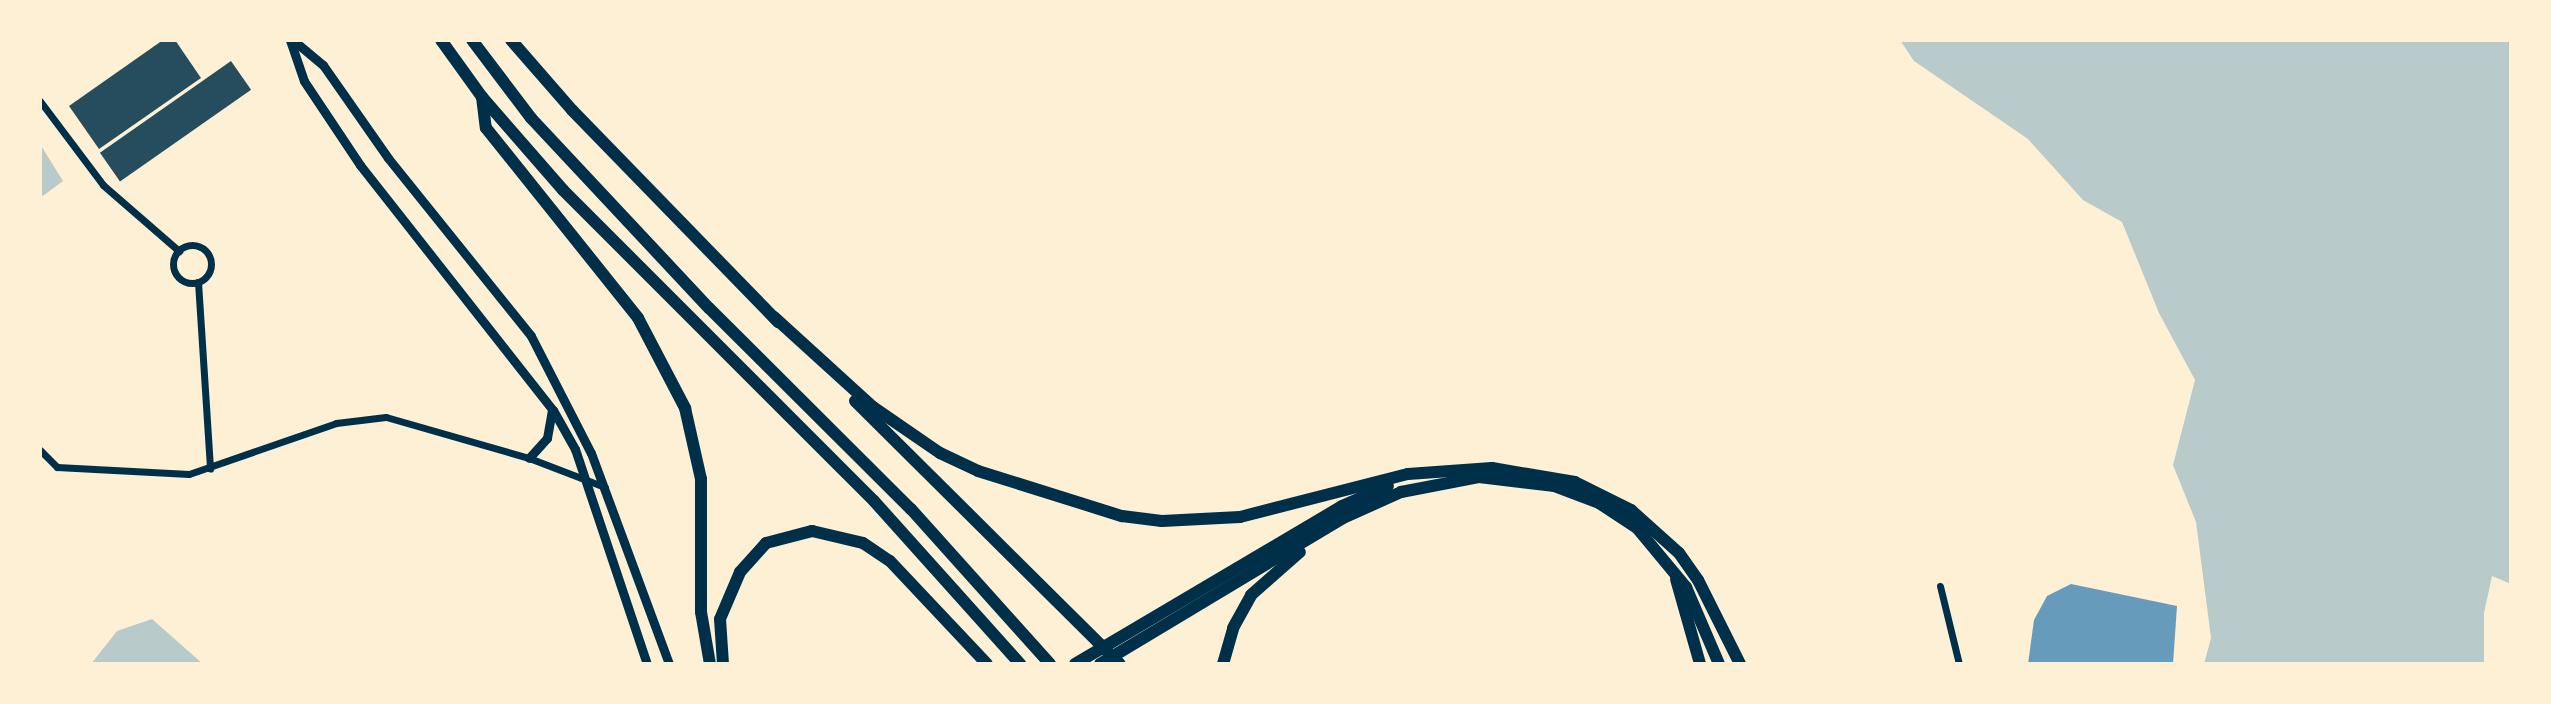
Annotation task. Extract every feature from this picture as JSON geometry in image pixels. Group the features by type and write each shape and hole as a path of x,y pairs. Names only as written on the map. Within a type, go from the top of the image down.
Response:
{"highway":[{"path":"441,40 482,97 626,256 874,501 1020,664"},
{"path":"472,40 531,118 709,308 911,509 1050,664"},
{"path":"511,40 572,110 774,317 1120,664"},
{"path":"482,97 486,128 638,318 685,408 701,479 701,612 710,664"},
{"path":"774,317 873,407 940,453 978,471 1122,516 1162,521 1240,517 1408,474 1492,468 1549,474 1575,482 1631,510 1679,553 1698,580 1740,664"},
{"path":"1100,664 1138,633 1353,500 1442,473"},
{"path":"1075,664 1138,633 1375,503 1426,485 1479,477 1554,486 1622,517 1672,565 1704,620 1719,664"},
{"path":"1223,664 1237,619 1260,585 1375,503"},
{"path":"723,664 720,619 740,572 766,543 812,531 863,543 890,561 987,664"},
{"path":"1672,565 1700,664"}],"street":[{"path":"292,40 304,81 360,165 552,408 586,479 647,664"},
{"path":"292,40 323,65 388,158 531,336 567,400 605,487 669,664"},
{"path":"40,101 103,185 179,251"},
{"path":"179,251 196,246 210,257 208,275 198,282"},
{"path":"179,251 176,274 198,282"},
{"path":"198,282 210,469"},
{"path":"529,458 547,438 552,408"},
{"path":"40,450 57,467 189,474 358,417 419,423 529,458 605,487"},
{"path":"1940,586 1959,664"}],"shaded area":[{"path":"1900,40 2511,40 2511,584 2492,576 2484,613 2484,664 2204,664 2211,638 2196,522 2173,465 2195,380 2159,313 2122,222 2083,200 2028,139 1914,61"},
{"path":"40,144 63,181 40,198"},
{"path":"152,619 203,664 91,664 117,631"}],"water":[{"path":"2071,584 2177,606 2173,664 2028,664 2034,620 2047,596"}],"building":[{"path":"163,40 175,40 201,78 99,149 69,106"},
{"path":"231,61 251,90 120,181 100,153"}]}
